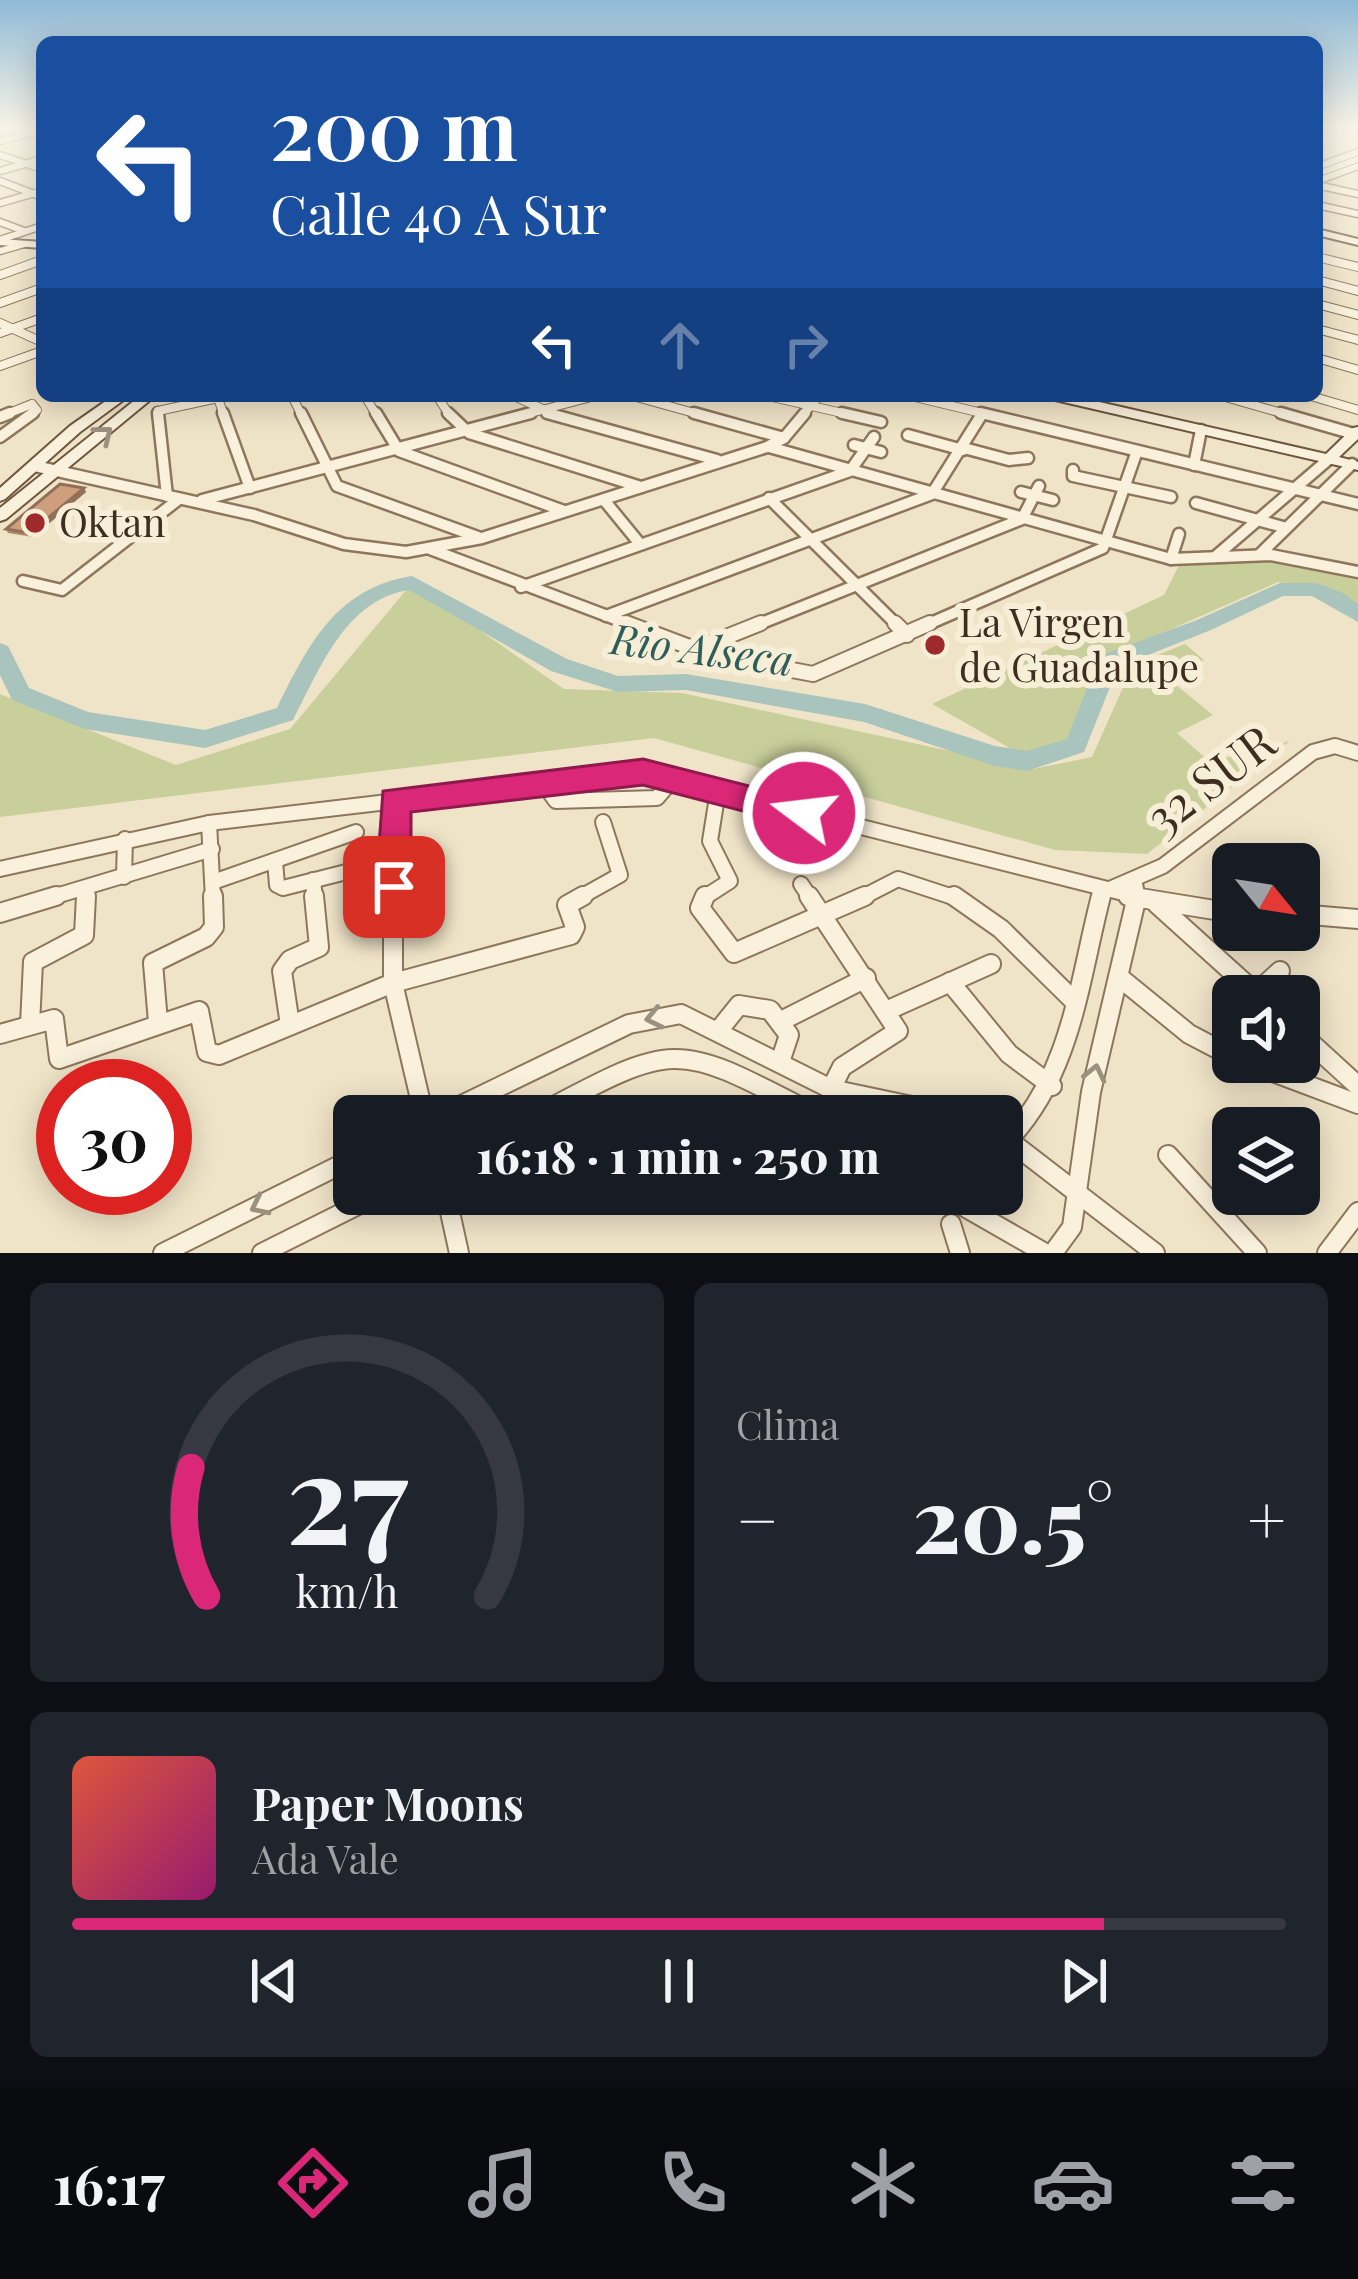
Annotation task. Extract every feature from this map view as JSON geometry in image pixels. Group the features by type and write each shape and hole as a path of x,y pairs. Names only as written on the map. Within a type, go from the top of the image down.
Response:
{"main road":[{"path":"1323,231 1358,239"},
{"path":"0,244 25,238 36,243"},
{"path":"0,496 115,402"},
{"path":"0,517 141,402"},
{"path":"1081,402 1357,462"},
{"path":"1107,402 1332,457"},
{"path":"1332,457 1356,432"}],"street":[{"path":"0,203 36,194"},
{"path":"1323,206 1358,214"},
{"path":"0,222 25,238 36,230"},
{"path":"1323,258 1358,267"},
{"path":"0,274 36,262"},
{"path":"1323,282 1358,291"},
{"path":"0,303 36,290"},
{"path":"1323,306 1358,315"},
{"path":"5,331 36,320"},
{"path":"0,322 5,331 36,344"},
{"path":"1323,331 1358,340"},
{"path":"0,366 36,349"},
{"path":"1323,360 1358,370"},
{"path":"1323,400 1358,410"},
{"path":"173,497 158,411 199,402"},
{"path":"224,402 250,488"},
{"path":"295,402 325,471 341,488 482,538"},
{"path":"369,402 399,452 565,512"},
{"path":"440,402 455,424 469,433 641,487"},
{"path":"525,402 543,412 721,461"},
{"path":"195,502 576,402"},
{"path":"655,402 784,438"},
{"path":"790,402 881,422"},
{"path":"35,466 195,502 372,550 430,549 482,538 767,447 784,438 814,402"},
{"path":"959,402 982,413 1358,504"},
{"path":"1244,402 1356,432"},
{"path":"0,417 38,405 0,437"},
{"path":"604,616 932,494 982,413"},
{"path":"905,418 904,427 926,434 926,440"},
{"path":"1194,465 1201,430"},
{"path":"908,435 1011,460 1016,455 1028,458"},
{"path":"520,587 850,471 860,446 874,437"},
{"path":"860,446 880,452"},
{"path":"767,447 1171,559 1259,555 1358,572"},
{"path":"430,549 520,587 696,649 813,674 1108,543 1137,451"},
{"path":"1214,558 1332,457"},
{"path":"1259,555 1283,527 1357,462"},
{"path":"1073,470 1072,475 1086,483 1170,498"},
{"path":"696,649 1022,519 1037,491"},
{"path":"1021,492 1037,491 1053,500"},
{"path":"23,581 56,590 68,586 173,497"},
{"path":"769,498 907,635"},
{"path":"604,500 640,544"},
{"path":"1196,503 1283,527"},
{"path":"1171,559 1179,534"},
{"name":"32 SUR","path":"1102,892 1163,866 1313,752 1335,746 1358,754"},
{"path":"0,869 209,823 643,772 1102,892 1212,910"},
{"path":"545,786 556,801 657,797 674,778"},
{"path":"718,791 710,842 730,880 702,898 700,908 734,952 827,916 898,879 922,890 950,893 1011,940 1074,1000"},
{"path":"394,800 393,982 419,1095"},
{"path":"0,1050 1,1034 54,1019 59,1059 199,1011 211,1057 393,982 574,932 567,904 620,875 603,822"},
{"path":"158,1022 153,963 212,933 209,823"},
{"path":"213,881 356,832"},
{"path":"124,877 125,839"},
{"path":"0,913 212,849"},
{"path":"275,862 279,888 394,860"},
{"name":"32 SUR","path":"1134,879 1147,902"},
{"path":"290,1025 284,965 320,942 314,880"},
{"path":"801,884 827,916 898,1031 842,1067 831,1089"},
{"path":"30,1025 33,962 84,935 87,889"},
{"path":"1023,1125 1052,1086 1102,892"},
{"path":"980,1215 1049,1253 1072,1227 1074,1188 1119,977 1147,902"},
{"path":"1147,902 1233,975"},
{"path":"1320,916 1358,919"},
{"path":"886,1011 991,964"},
{"path":"1275,975 1280,970"},
{"path":"1119,977 1189,1034 1212,1046"},
{"path":"783,1020 866,978"},
{"path":"950,982 1009,1054 1052,1086"},
{"path":"719,1030 739,1005 759,1004 783,1020 789,1035 780,1061"},
{"path":"483,1095 629,1024 681,1014 831,1089 859,1095"},
{"path":"1320,1051 1358,1086"},
{"path":"574,1095 625,1068 673,1056 708,1064 774,1095"},
{"path":"1303,1083 1358,1103"},
{"path":"1023,1149 1155,1253"},
{"path":"1168,1155 1257,1253"},
{"path":"163,1253 333,1168"},
{"path":"1328,1253 1358,1212"},
{"path":"262,1253 338,1215"},
{"path":"451,1215 459,1253"},
{"path":"951,1224 960,1253"}],"green space":[{"path":"1269,557 1358,577 1358,608 1345,598 1278,582 1108,657 1065,743 1020,754 932,704 1164,595 1179,565"},
{"path":"412,583 564,689 682,693 1033,769 1092,757 1133,665 1185,644 1204,660 1170,680 1213,715 1177,733 1210,762 1290,741 1147,854 1055,850 654,738 0,817 0,694 176,765 290,729"}],"building":[{"path":"60,484 84,488 30,533 6,529"}],"waterway":[{"name":"Rio Alseca","path":"0,651 20,694 85,720 205,739 285,714 319,651 350,611 368,596 412,583 559,665 618,684 686,682 865,713 995,756 1027,761 1076,745 1106,668 1115,659 1280,590 1316,589 1358,615"}],"place":[{"name":"Oktan","path":"35,523"},
{"name":"La Virgen de Guadalupe","path":"935,645"}],"route":[{"path":"394,887 394,800 643,772 804,813"}]}
